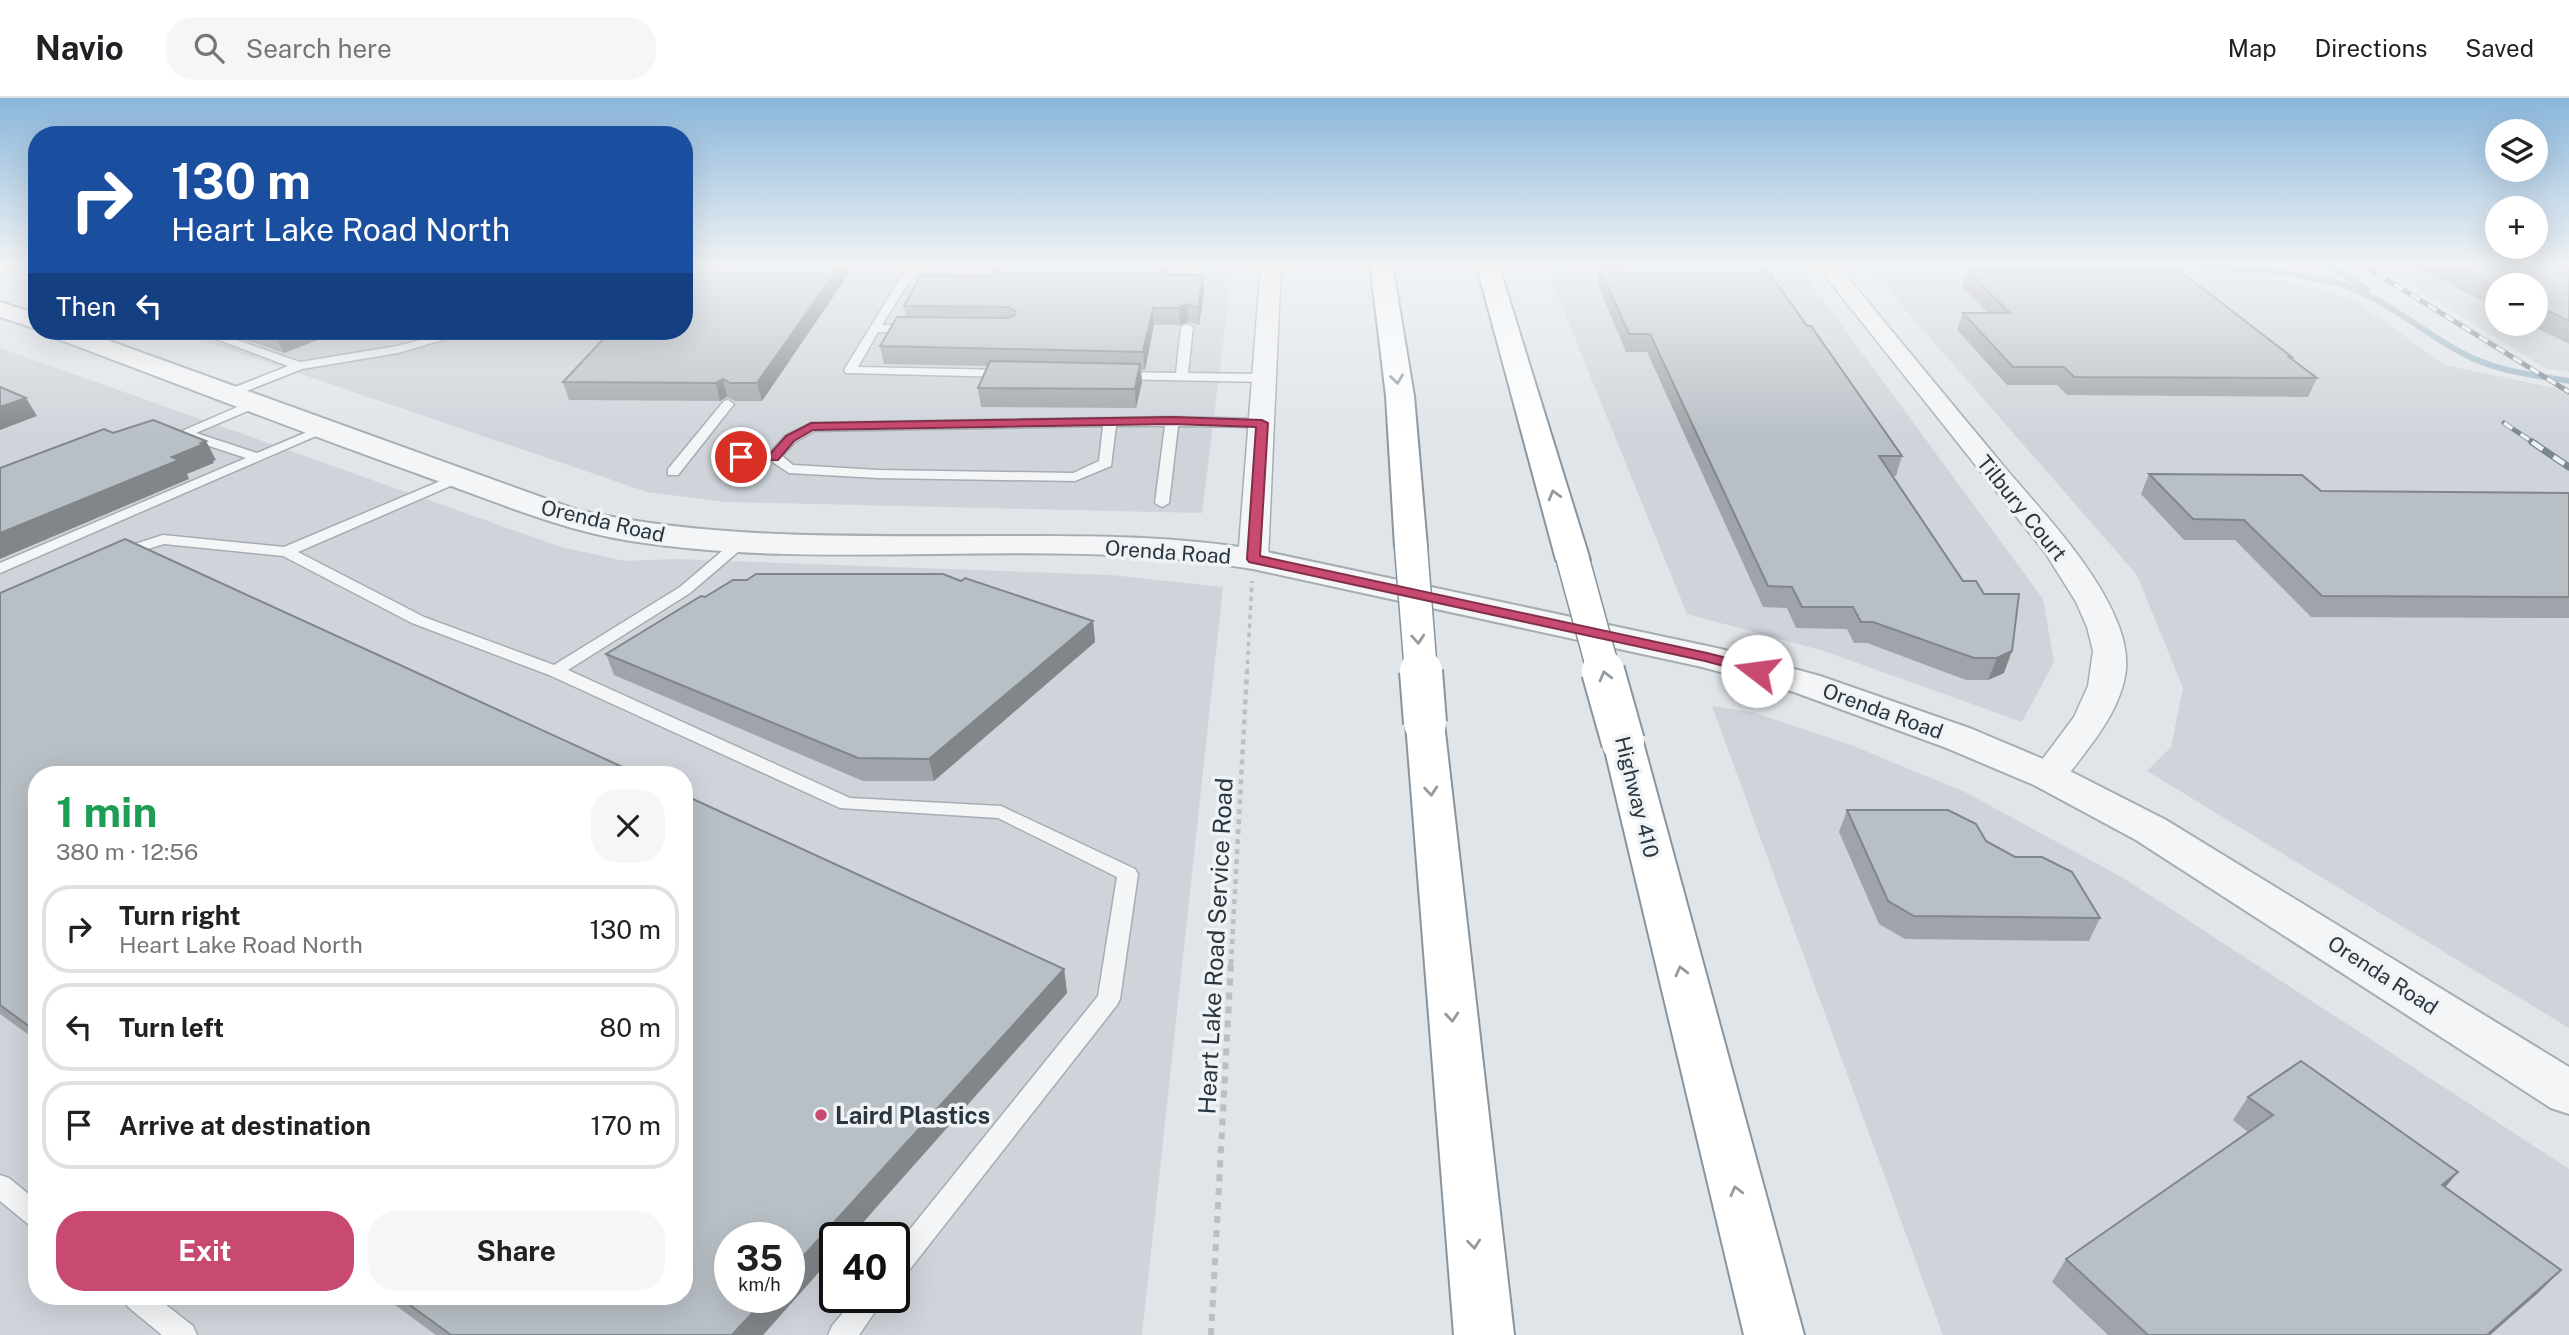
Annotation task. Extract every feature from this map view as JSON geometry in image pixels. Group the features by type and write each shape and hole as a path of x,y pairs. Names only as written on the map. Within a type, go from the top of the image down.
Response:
{"highway":[{"path":"1389,321 1400,396 1424,723 1484,1335"},
{"name":"Highway 410","path":"1504,321 1623,742 1774,1335"}],"street":[{"path":"1253,559 1268,321"},
{"name":"Tilbury Court","path":"1872,321 2066,562 2101,618 2110,651 2107,682 2101,705 2048,776"},
{"name":"Orenda Road","path":"85,340 324,430 568,517 629,531 802,545 1133,546 1193,549 1253,559 1707,657 1770,674 1901,716 2048,776 2151,830 2569,1093"}],"lane":[{"path":"879,321 850,370 1017,371"},
{"path":"1182,377 1187,327"},
{"path":"874,328 929,329"},
{"path":"93,343 102,340"},
{"path":"226,340 299,366"},
{"path":"258,458 190,435 189,431 299,366 398,349 432,340"},
{"path":"1106,376 1265,378"},
{"path":"673,472 728,404"},
{"path":"774,457 790,439 811,427 1172,421 1262,423"},
{"path":"1163,503 1172,421"},
{"path":"741,457 774,457 789,469 877,474 1075,477 1106,463 1110,422"},
{"path":"0,568 324,430"},
{"path":"286,552 457,478"},
{"path":"104,559 163,539 286,552 418,620 555,671 847,804 1001,812 1128,874 1109,999 910,1249"},
{"path":"555,671 685,590 741,542"},
{"path":"0,1186 28,1209"},
{"path":"146,1305 183,1335"},
{"path":"842,1335 859,1313"}],"path":[{"name":"Heart Lake Road Service Road","path":"1211,1335 1253,559"}],"shaded area":[{"path":"693,321 1226,321 1202,513 726,502 647,492 201,340 693,340"},
{"path":"1568,321 1838,321 2043,599 2054,662 2022,722 1824,651 1687,614"},
{"path":"1915,321 2383,321 2445,365 2569,391 2569,1028 2147,771 2171,747 2183,688 2137,575"},
{"path":"2469,321 2485,321 2485,331"},
{"path":"2548,321 2569,321 2569,372 2545,368 2493,336 2548,336"},
{"path":"0,348 561,547 625,561 677,559 1111,575 1223,587 1142,1335 0,1335"},
{"path":"1712,706 1752,712 1851,745 1967,793 2125,879 2569,1169 2569,1335 1943,1335"}],"building":[{"path":"693,321 801,321 757,383 730,383 723,379 716,383 563,382 603,340 693,340"},
{"path":"895,321 1150,321 1143,352 880,346"},
{"path":"1623,321 1803,321 1807,326 1811,326 1902,456 1879,456 1963,581 1976,581 1984,594 2019,594 2012,651 1997,658 1974,658 1873,622 1861,622 1853,607 1802,607 1792,587 1768,586 1650,334 1629,334"},
{"path":"1970,321 2245,321 2317,378 2074,377 2064,367 2013,367"},
{"path":"990,361 1140,364 1135,389 978,388"},
{"path":"0,387 26,398 0,407"},
{"path":"153,420 206,441 172,457 179,460 0,533 0,468 104,429 113,433"},
{"path":"2149,474 2302,475 2321,491 2569,493 2569,597 2322,596 2244,520 2193,519"},
{"path":"125,539 620,766 28,766 28,1025 0,1005 0,593"},
{"path":"756,574 943,574 961,581 965,578 1093,621 929,759 858,758 606,654 701,596 705,597 733,580 747,580"},
{"name":"Laird Plastics","path":"693,799 1064,969 834,1222 819,1222 819,1239 805,1254 805,1222 714,1222 714,1313 752,1313 732,1335 451,1335 410,1305 693,1305"},
{"path":"1847,810 1948,810 1976,824 1986,841 2015,857 2042,857 2072,872 2100,918 1914,916 1888,901"},
{"path":"2301,1061 2458,1172 2442,1185 2561,1270 2487,1335 2148,1335 2066,1259 2273,1115 2248,1097"}],"waterway":[{"path":"2410,321 2446,344 2488,364 2514,372 2569,381"}],"railway":[{"path":"2454,321 2569,392"},
{"path":"2504,423 2534,443"},
{"path":"2532,442 2569,467"}],"place":[{"name":"Laird Plastics","path":"821,1115"}],"route":[{"path":"741,457 774,457 790,439 811,427 1172,421 1262,423 1253,559 1707,657 1757,671"}]}
